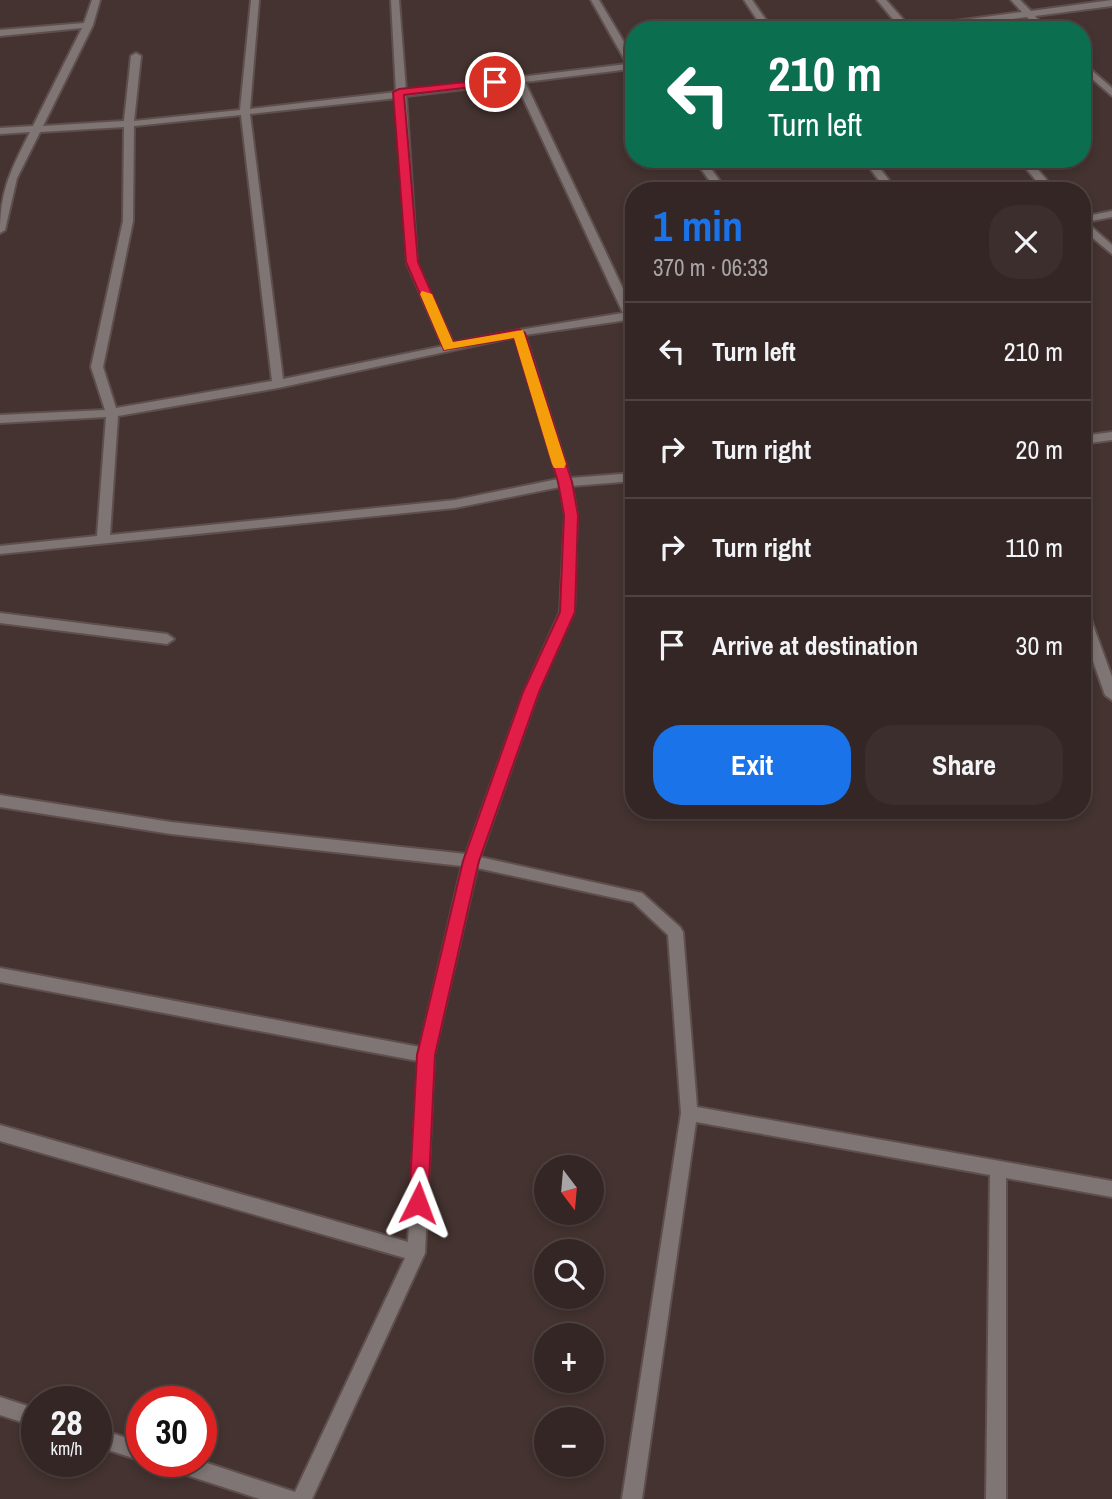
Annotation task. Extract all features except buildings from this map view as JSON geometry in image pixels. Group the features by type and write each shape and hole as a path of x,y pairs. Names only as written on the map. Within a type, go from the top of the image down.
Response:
{"street":[{"path":"0,230 12,178 88,25 96,0"},
{"path":"255,0 245,112 278,384"},
{"path":"395,0 412,262 449,347"},
{"path":"595,0 625,53"},
{"path":"748,0 763,21"},
{"path":"881,0 901,21"},
{"path":"1015,0 1035,21"},
{"path":"971,21 1112,3"},
{"path":"0,33 88,25"},
{"path":"103,540 112,413 97,367 128,221 129,124 135,56"},
{"path":"0,131 129,124 625,68"},
{"path":"1091,73 1112,93"},
{"path":"519,79 625,301"},
{"path":"1031,168 1043,182"},
{"path":"0,179 12,178"},
{"path":"1091,220 1112,214"},
{"path":"1091,231 1112,251"},
{"path":"0,419 112,413 278,384 519,333 625,317"},
{"path":"302,1499 416,1253 426,1055 471,861 531,692 567,612 571,515 565,482 519,333"},
{"path":"1091,439 1112,436"},
{"path":"2,554 103,540 455,505 565,482 625,478"},
{"path":"0,618 167,639"},
{"path":"1091,638 1112,695"},
{"path":"0,801 171,828 471,861 637,897 675,932 689,1113 632,1499"},
{"path":"0,975 426,1055"},
{"path":"689,1113 1112,1189"},
{"path":"0,1133 416,1253"},
{"path":"996,1499 998,1170"},
{"path":"0,1406 21,1413"},
{"path":"217,1476 289,1499"}],"slow traffic":[{"path":"426,294 449,347 519,333 559,464"}],"route":[{"path":"418,1203 426,1055 471,861 531,692 567,612 571,515 565,482 519,333 449,347 412,262 399,92 495,82"}]}
